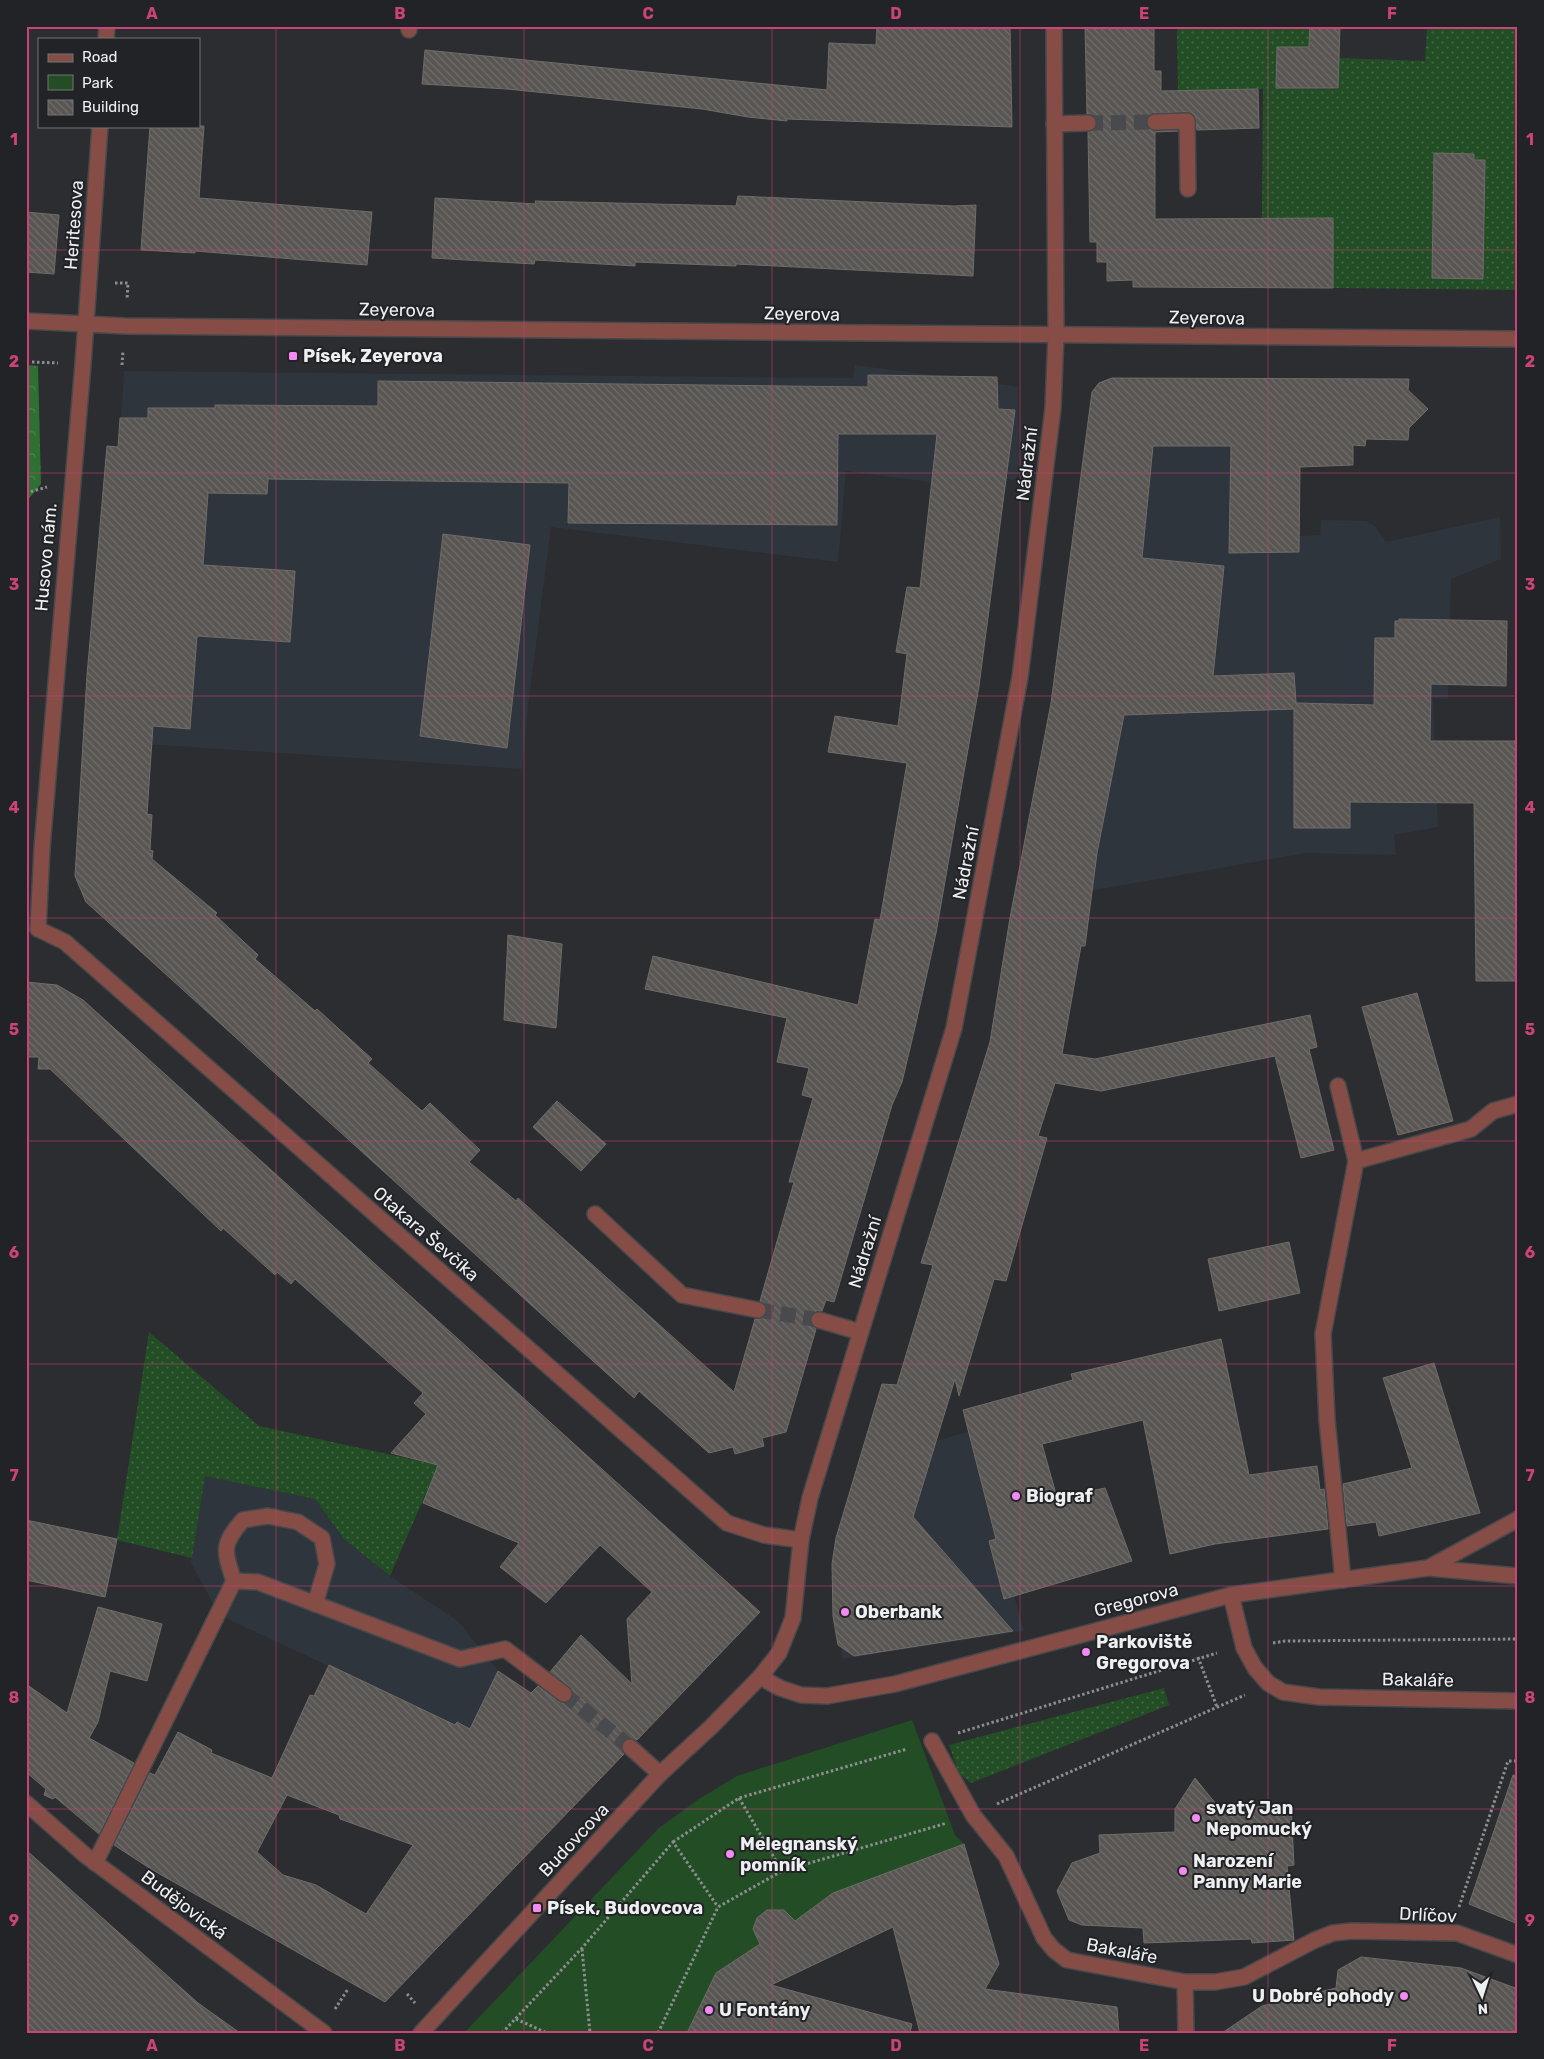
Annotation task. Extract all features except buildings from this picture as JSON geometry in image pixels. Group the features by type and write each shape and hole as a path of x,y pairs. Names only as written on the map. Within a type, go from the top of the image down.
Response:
{"street":[{"name":"Nádražní","path":"760,1677 780,1653 793,1618 801,1540 810,1498 954,1028 1020,677 1053,408 1056,334 1054,26"},
{"path":"1155,122 1187,121 1188,189"},
{"path":"1054,124 1088,123"},
{"name":"Heritesova","path":"86,326 100,128"},
{"path":"26,321 86,326"},
{"name":"Zeyerova","path":"86,326 1518,339"},
{"name":"Husovo nám.","path":"32,931 43,828 86,326"},
{"name":"Otakara Ševčíka","path":"32,931 65,942 726,1523 764,1535 801,1540"},
{"path":"1338,1086 1356,1161 1323,1334 1327,1420 1343,1580"},
{"path":"1356,1161 1470,1129 1493,1111 1518,1104"},
{"path":"595,1214 682,1295 758,1310"},
{"path":"819,1320 860,1332"},
{"path":"95,1862 234,1581 225,1554 230,1534 242,1520 268,1516 298,1522 322,1538 327,1564 315,1604"},
{"name":"Gregorova","path":"760,1677 780,1688 801,1695 827,1696 895,1684 1231,1595 1428,1568 1518,1519"},
{"path":"1428,1568 1518,1576"},
{"path":"234,1581 258,1582 460,1659 505,1650 564,1694"},
{"name":"Bakaláře","path":"1231,1595 1244,1648 1255,1668 1268,1683 1283,1692 1301,1695 1518,1701"},
{"name":"Budovcova","path":"421,2033 660,1774 760,1677"},
{"name":"Bakaláře","path":"932,1741 973,1815 1006,1856 1044,1938 1054,1950 1067,1960 1185,1982 1215,1982 1244,1977 1333,1933"},
{"path":"630,1747 660,1774"},
{"name":"Budějovická","path":"26,1803 95,1862 324,2033"},
{"name":"Drlíčov","path":"1333,1933 1352,1930 1457,1933 1518,1955"},
{"path":"1185,1982 1186,2033"}],"path":[{"path":"502,2033 582,1948 673,1842 740,1798 932,1741 1198,1657 1285,1641 1518,1639"},
{"path":"1198,1657 1217,1707"},
{"path":"658,2033 718,1907 782,1871 973,1815 1268,1683"},
{"path":"1457,1933 1460,1901 1508,1761 1518,1761"},
{"path":"740,1798 782,1871"},
{"path":"673,1842 718,1907"},
{"path":"582,1948 590,2033"},
{"path":"516,2019 547,2033"}],"shaded area":[{"path":"855,365 939,376 998,377 999,384 1018,387 1019,474 1014,480 1007,479 1005,492 846,471 838,562 551,527 522,769 84,740 106,446 119,447 124,371 853,378"},
{"path":"1108,378 1270,380 1299,514 1299,536 1320,535 1321,520 1366,521 1375,526 1386,542 1500,517 1501,559 1451,579 1448,699 1433,698 1438,827 1394,835 1396,855 1306,853 1014,904 1055,681 1098,384"},
{"path":"968,1432 1024,1631 842,1659 833,1585 835,1553 843,1515 859,1462"},
{"path":"205,1476 313,1496 340,1535 390,1576 458,1621 498,1671 470,1729 457,1722 455,1725 219,1615 191,1563"}],"green space":[{"path":"1180,26 1310,26 1309,47 1277,47 1276,88 1338,89 1339,58 1425,61 1427,26 1518,26 1518,290 1333,288 1333,218 1262,219 1263,89 1178,91 1177,31"},
{"path":"26,365 38,366 41,484 26,502"},
{"path":"149,1332 259,1426 438,1465 390,1576 343,1538 315,1499 205,1476 192,1558 117,1540"},
{"path":"1164,1688 1169,1705 971,1783 959,1773 949,1745"},
{"path":"912,1720 955,1835 964,1844 833,1893 795,1921 784,1910 767,1910 758,1918 754,1925 760,1944 716,1973 687,2033 464,2033 659,1828 699,1799 737,1776"}],"tunnel":[{"path":"1088,123 1155,122"},
{"path":"758,1310 819,1320"},
{"path":"564,1694 630,1747"}],"place":[{"name":"Písek, Zeyerova","path":"293,356"},
{"name":"Biograf","path":"1016,1496"},
{"name":"Oberbank","path":"845,1612"},
{"name":"Parkoviště Gregorova","path":"1086,1652"},
{"name":"svatý Jan Nepomucký","path":"1196,1818"},
{"name":"Melegnanský pomník","path":"730,1854"},
{"name":"Narození Panny Marie","path":"1183,1871"},
{"name":"Písek, Budovcova","path":"537,1908"},
{"name":"U Dobré pohody","path":"1404,1996"},
{"name":"U Fontány","path":"709,2010"}]}
